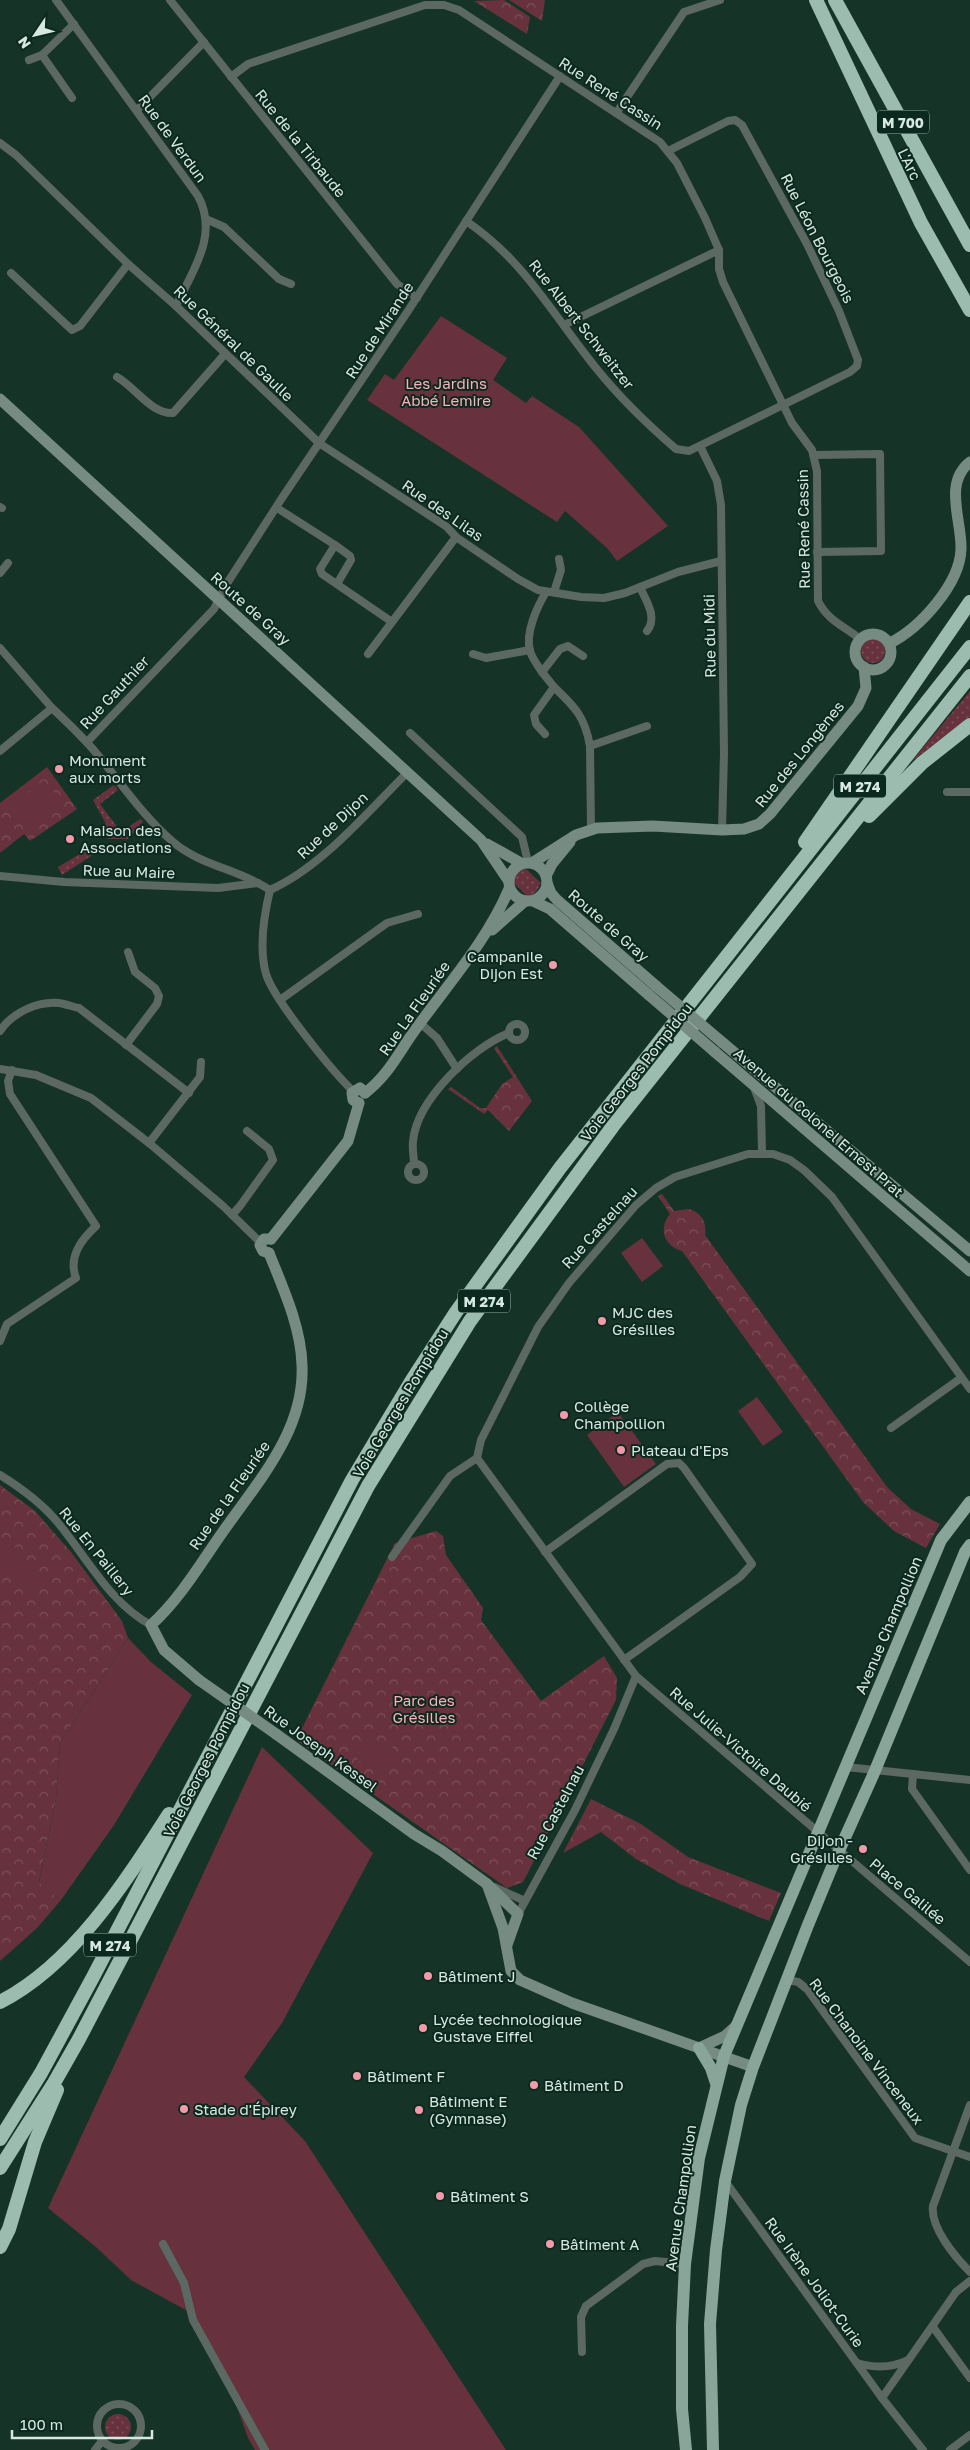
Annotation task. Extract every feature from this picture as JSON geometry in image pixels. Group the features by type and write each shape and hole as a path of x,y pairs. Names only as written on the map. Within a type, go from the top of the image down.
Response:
{"highway":[{"name":"L'Arc","path":"816,0 909,200 970,310"},
{"name":"L'Arc","path":"835,0 970,245"},
{"path":"750,924 970,602"},
{"name":"Voie Georges Pompidou","path":"0,2139 41,2073 93,1977 352,1480 451,1319 560,1168 750,924 970,648"},
{"name":"Voie Georges Pompidou","path":"0,2168 54,2083 333,1550 368,1486 425,1391 501,1277 613,1126 970,676"},
{"path":"820,864 858,829 904,780 970,725"},
{"path":"0,2002 42,1972 82,1935 116,1893 148,1847 212,1748"},
{"path":"0,2247 9,2229 35,2142 78,2039"}],"main road":[{"name":"Route de Gray","path":"0,399 481,840 509,884"},
{"path":"890,644 907,634 922,619 953,578 959,564 961,550 956,484 962,470 970,462"},
{"path":"870,634 882,635 890,644 892,655 886,665 876,670 860,664 855,654 860,639 870,634"},
{"name":"Rue des Longènes","path":"527,863 576,835 603,827 653,826 722,830 752,828 770,814 858,706 866,688 864,667"},
{"path":"547,879 538,866 527,863 513,869 509,884 515,897 529,901 545,891 552,864 576,835"},
{"name":"Route de Gray","path":"481,840 527,863"},
{"name":"Route de Gray","path":"547,879 551,893 557,900 653,991"},
{"name":"Rue La Fleuriée","path":"359,1095 384,1078 420,1022 483,938 509,884"},
{"name":"Route de Gray","path":"529,901 550,910 653,991"},
{"name":"Rue La Fleuriée","path":"483,938 529,901"},
{"name":"Avenue du Colonel Ernest Prat","path":"653,991 719,1048 970,1251"},
{"name":"Avenue du Colonel Ernest Prat","path":"719,1048 751,1084 970,1271"},
{"path":"266,1241 348,1140 359,1095"},
{"name":"Rue de la Fleuriée","path":"151,1624 172,1603 270,1467 292,1424 301,1386 302,1365 291,1311 269,1253 275,1245 266,1241"},
{"name":"Avenue Champollion","path":"686,2450 682,2409 682,2326 685,2264 699,2158 724,2056 940,1540 970,1502"},
{"path":"713,2450 710,2324 716,2250 725,2181 741,2106 752,2067 839,1850 876,1768 965,1552 970,1545"},
{"name":"Rue Joseph Kessel","path":"151,1624 164,1650 199,1680 487,1884 518,1914"},
{"path":"487,1884 503,1928 511,1971 520,1980 572,2002 752,2067"},
{"name":"Rue Castelnau","path":"506,1946 518,1914"},
{"path":"699,2048 725,2036 736,2025"},
{"path":"699,2048 711,2068 716,2085"}],"street":[{"name":"Rue de Verdun","path":"56,0 198,196 208,220"},
{"name":"Rue de la Tirbaude","path":"170,0 397,284 417,298"},
{"path":"617,112 684,12 720,0"},
{"name":"Rue René Cassin","path":"230,76 248,64 432,2 459,10 651,135 668,151 686,178 719,250 723,282 782,404 792,423 814,455 817,471 818,601 824,613 835,623 860,639"},
{"path":"28,60 42,55 74,24"},
{"path":"137,110 204,42"},
{"path":"42,55 72,98"},
{"name":"Rue de Mirande","path":"219,599 560,76"},
{"name":"Rue Léon Bourgeois","path":"668,151 728,121 733,120 739,123 788,207 839,311 857,354 857,366 850,372 782,404"},
{"name":"Rue Général de Gaulle","path":"0,143 16,155 128,264 176,306 319,443"},
{"path":"176,306 202,248 208,220 224,227 279,279 291,284"},
{"name":"Rue Albert Schweitzer","path":"466,221 489,238 522,270 601,374 656,431 680,451 689,451 700,446 782,404"},
{"path":"564,325 719,250"},
{"path":"11,273 72,330 80,326 128,264"},
{"path":"117,377 126,382 147,402 166,413 173,413 225,354"},
{"name":"Rue des Lilas","path":"319,443 447,527 456,537 518,579 550,592 581,597 604,598 625,593 678,572 721,561"},
{"name":"Rue du Midi","path":"700,446 718,485 724,753 722,830"},
{"path":"814,455 880,454 881,551 818,552"},
{"path":"277,508 350,556 351,560 337,584"},
{"path":"368,654 456,537"},
{"path":"335,546 320,571 392,622"},
{"path":"559,559 560,570 533,621 530,650 542,672 580,714 586,727 590,746 591,830"},
{"path":"0,573 8,563"},
{"path":"640,587 652,615 652,622 647,631"},
{"name":"Rue Gauthier","path":"0,648 52,708 86,742 214,609 219,599"},
{"path":"542,672 562,647 572,647 583,656"},
{"path":"474,654 486,658 530,650"},
{"path":"545,734 536,724 534,715 554,687"},
{"path":"0,751 52,708"},
{"path":"590,746 647,726"},
{"path":"410,733 522,837 527,863"},
{"path":"86,742 137,804 172,841 196,858 236,872 270,890 265,924 264,965 269,981 280,1000 338,1076 359,1095"},
{"name":"Rue de Dijon","path":"270,890 288,882 318,858 408,772"},
{"path":"947,792 970,792"},
{"name":"Rue au Maire","path":"0,876 64,882 218,888 258,883"},
{"path":"280,1000 387,923 418,914"},
{"path":"126,1045 157,1004 159,996 155,988 135,972 128,952"},
{"path":"0,1031 5,1023 20,1012 37,1006 59,1003 79,1008 189,1093"},
{"path":"420,1022 437,1038 457,1069"},
{"path":"414,1164 412,1143 419,1120 432,1098 457,1069 492,1042 509,1033"},
{"path":"149,1143 200,1077 200,1062"},
{"path":"0,1069 36,1075 91,1098 149,1143 232,1215 266,1241"},
{"path":"0,1341 7,1324 76,1278 73,1270 77,1250 82,1241 96,1226 10,1094 8,1081 12,1070"},
{"path":"751,1084 759,1096 761,1106 762,1153"},
{"path":"232,1215 273,1160 269,1149 247,1131"},
{"name":"Rue Castelnau","path":"477,1458 480,1440 538,1328 569,1283 636,1204 656,1188 675,1178 734,1157 762,1153 790,1160 804,1170 832,1197 970,1389"},
{"path":"891,1428 961,1378"},
{"path":"392,1557 450,1476 477,1458 636,1676"},
{"path":"545,1552 667,1464 678,1463 684,1468 752,1564 740,1577 624,1660"},
{"name":"Rue En Paillery","path":"0,1475 18,1486 50,1514 118,1600 133,1615 151,1624"},
{"name":"Rue Castelnau","path":"518,1914 575,1810 614,1729 636,1676"},
{"name":"Rue Julie-Victoire Daubié","path":"636,1676 828,1842"},
{"path":"846,1767 876,1768 970,1780"},
{"path":"913,1774 912,1789 970,1870"},
{"name":"Place Galilée","path":"828,1842 970,1962"},
{"name":"Rue Joseph Kessel","path":"487,1884 524,1901"},
{"name":"Rue Chanoine Vinceneux","path":"788,1980 798,1982 807,1989 915,2138 970,2157"},
{"path":"970,2104 933,2206 932,2216 935,2225 970,2272"},
{"name":"Rue Irène Joliot-Curie","path":"725,2181 882,2398 923,2450"},
{"path":"163,2244 184,2283 193,2320 265,2450"},
{"path":"582,2352 581,2317 586,2306 642,2264 655,2261 685,2264"},
{"path":"882,2398 956,2292 970,2281"},
{"path":"932,2327 970,2378"},
{"path":"857,2363 885,2366 898,2365 910,2359"},
{"path":"120,2404 133,2409 141,2424 137,2439 123,2448 108,2446 102,2441 97,2426 103,2411 110,2406 120,2404"},
{"path":"950,2450 970,2435"},
{"path":"95,2450 102,2441"}],"green space":[{"path":"504,0 530,17 527,34 474,1"},
{"path":"509,0 545,0 542,21"},
{"name":"Les Jardins Abbé Lemire","path":"441,316 507,358 493,380 526,403 532,396 579,427 668,526 617,561 607,548 565,511 557,522 367,400 385,374 394,380"},
{"path":"873,639 882,642 885,651 882,660 873,663 864,660 861,651 864,642"},
{"path":"970,691 970,717 911,762"},
{"path":"47,767 77,809 30,841 24,834 0,853 0,803"},
{"path":"44,780 64,805 30,831 11,806"},
{"path":"114,785 118,790 100,804 121,832 140,819 143,821 128,839 108,839 105,822 93,800"},
{"path":"89,845 93,848 94,854 62,875 58,867 88,849"},
{"path":"526,869 541,883 536,892 528,897 511,880 519,871"},
{"path":"497,1046 532,1101 509,1131 488,1110 484,1114 448,1089 451,1087 480,1108 486,1108 502,1084 513,1077 494,1048"},
{"path":"662,1194 674,1211 689,1209 703,1219 705,1235 887,1487 911,1509 940,1524 926,1548 894,1531 863,1502 682,1251 676,1249 667,1241 664,1225 670,1214 658,1196"},
{"path":"642,1238 663,1266 642,1282 621,1253"},
{"path":"757,1397 783,1432 763,1446 738,1411"},
{"name":"Plateau d'Eps","path":"618,1412 656,1464 624,1487 587,1435"},
{"path":"0,1485 35,1511 71,1552 122,1621 128,1638 60,1743 56,1798 39,1882 61,1900 37,1928 0,1961"},
{"name":"Parc des Grésilles","path":"436,1531 443,1536 446,1555 483,1608 481,1620 541,1701 604,1656 617,1678 616,1700 523,1882 507,1888 296,1740 395,1543"},
{"path":"10,1541 46,1583 31,1596 0,1560 0,1549"},
{"path":"128,1638 151,1662 192,1695 114,1825 61,1900 39,1883 56,1798 60,1743"},
{"path":"360,1741 394,1748 390,1767 357,1761"},
{"name":"Stade d'Épirey","path":"262,1747 373,1853 282,2023 244,2077 305,2141 506,2450 255,2450 248,2438 222,2365 193,2314 131,2280 96,2247 48,2208"},
{"path":"591,1799 641,1824 688,1857 781,1893 769,1921 680,1884 636,1859 601,1832 563,1853"},
{"path":"118,2414 127,2418 131,2427 127,2436 118,2440 109,2436 105,2427 109,2418"}],"place":[{"name":"Monument aux morts","path":"59,769"},
{"name":"Maison des Associations","path":"70,839"},
{"name":"Campanile Dijon Est","path":"553,965"},
{"name":"MJC des Grésilles","path":"602,1321"},
{"name":"Collège Champollion","path":"564,1415"},
{"name":"Plateau d'Eps","path":"621,1450"},
{"name":"Dijon - Grésilles","path":"863,1849"},
{"name":"Bâtiment J","path":"428,1976"},
{"name":"Lycée technologique Gustave Eiffel","path":"423,2028"},
{"name":"Bâtiment F","path":"357,2076"},
{"name":"Bâtiment D","path":"534,2085"},
{"name":"Stade d'Épirey","path":"184,2109"},
{"name":"Bâtiment E (Gymnase)","path":"419,2110"},
{"name":"Bâtiment S","path":"440,2196"},
{"name":"Bâtiment A","path":"550,2244"}]}
